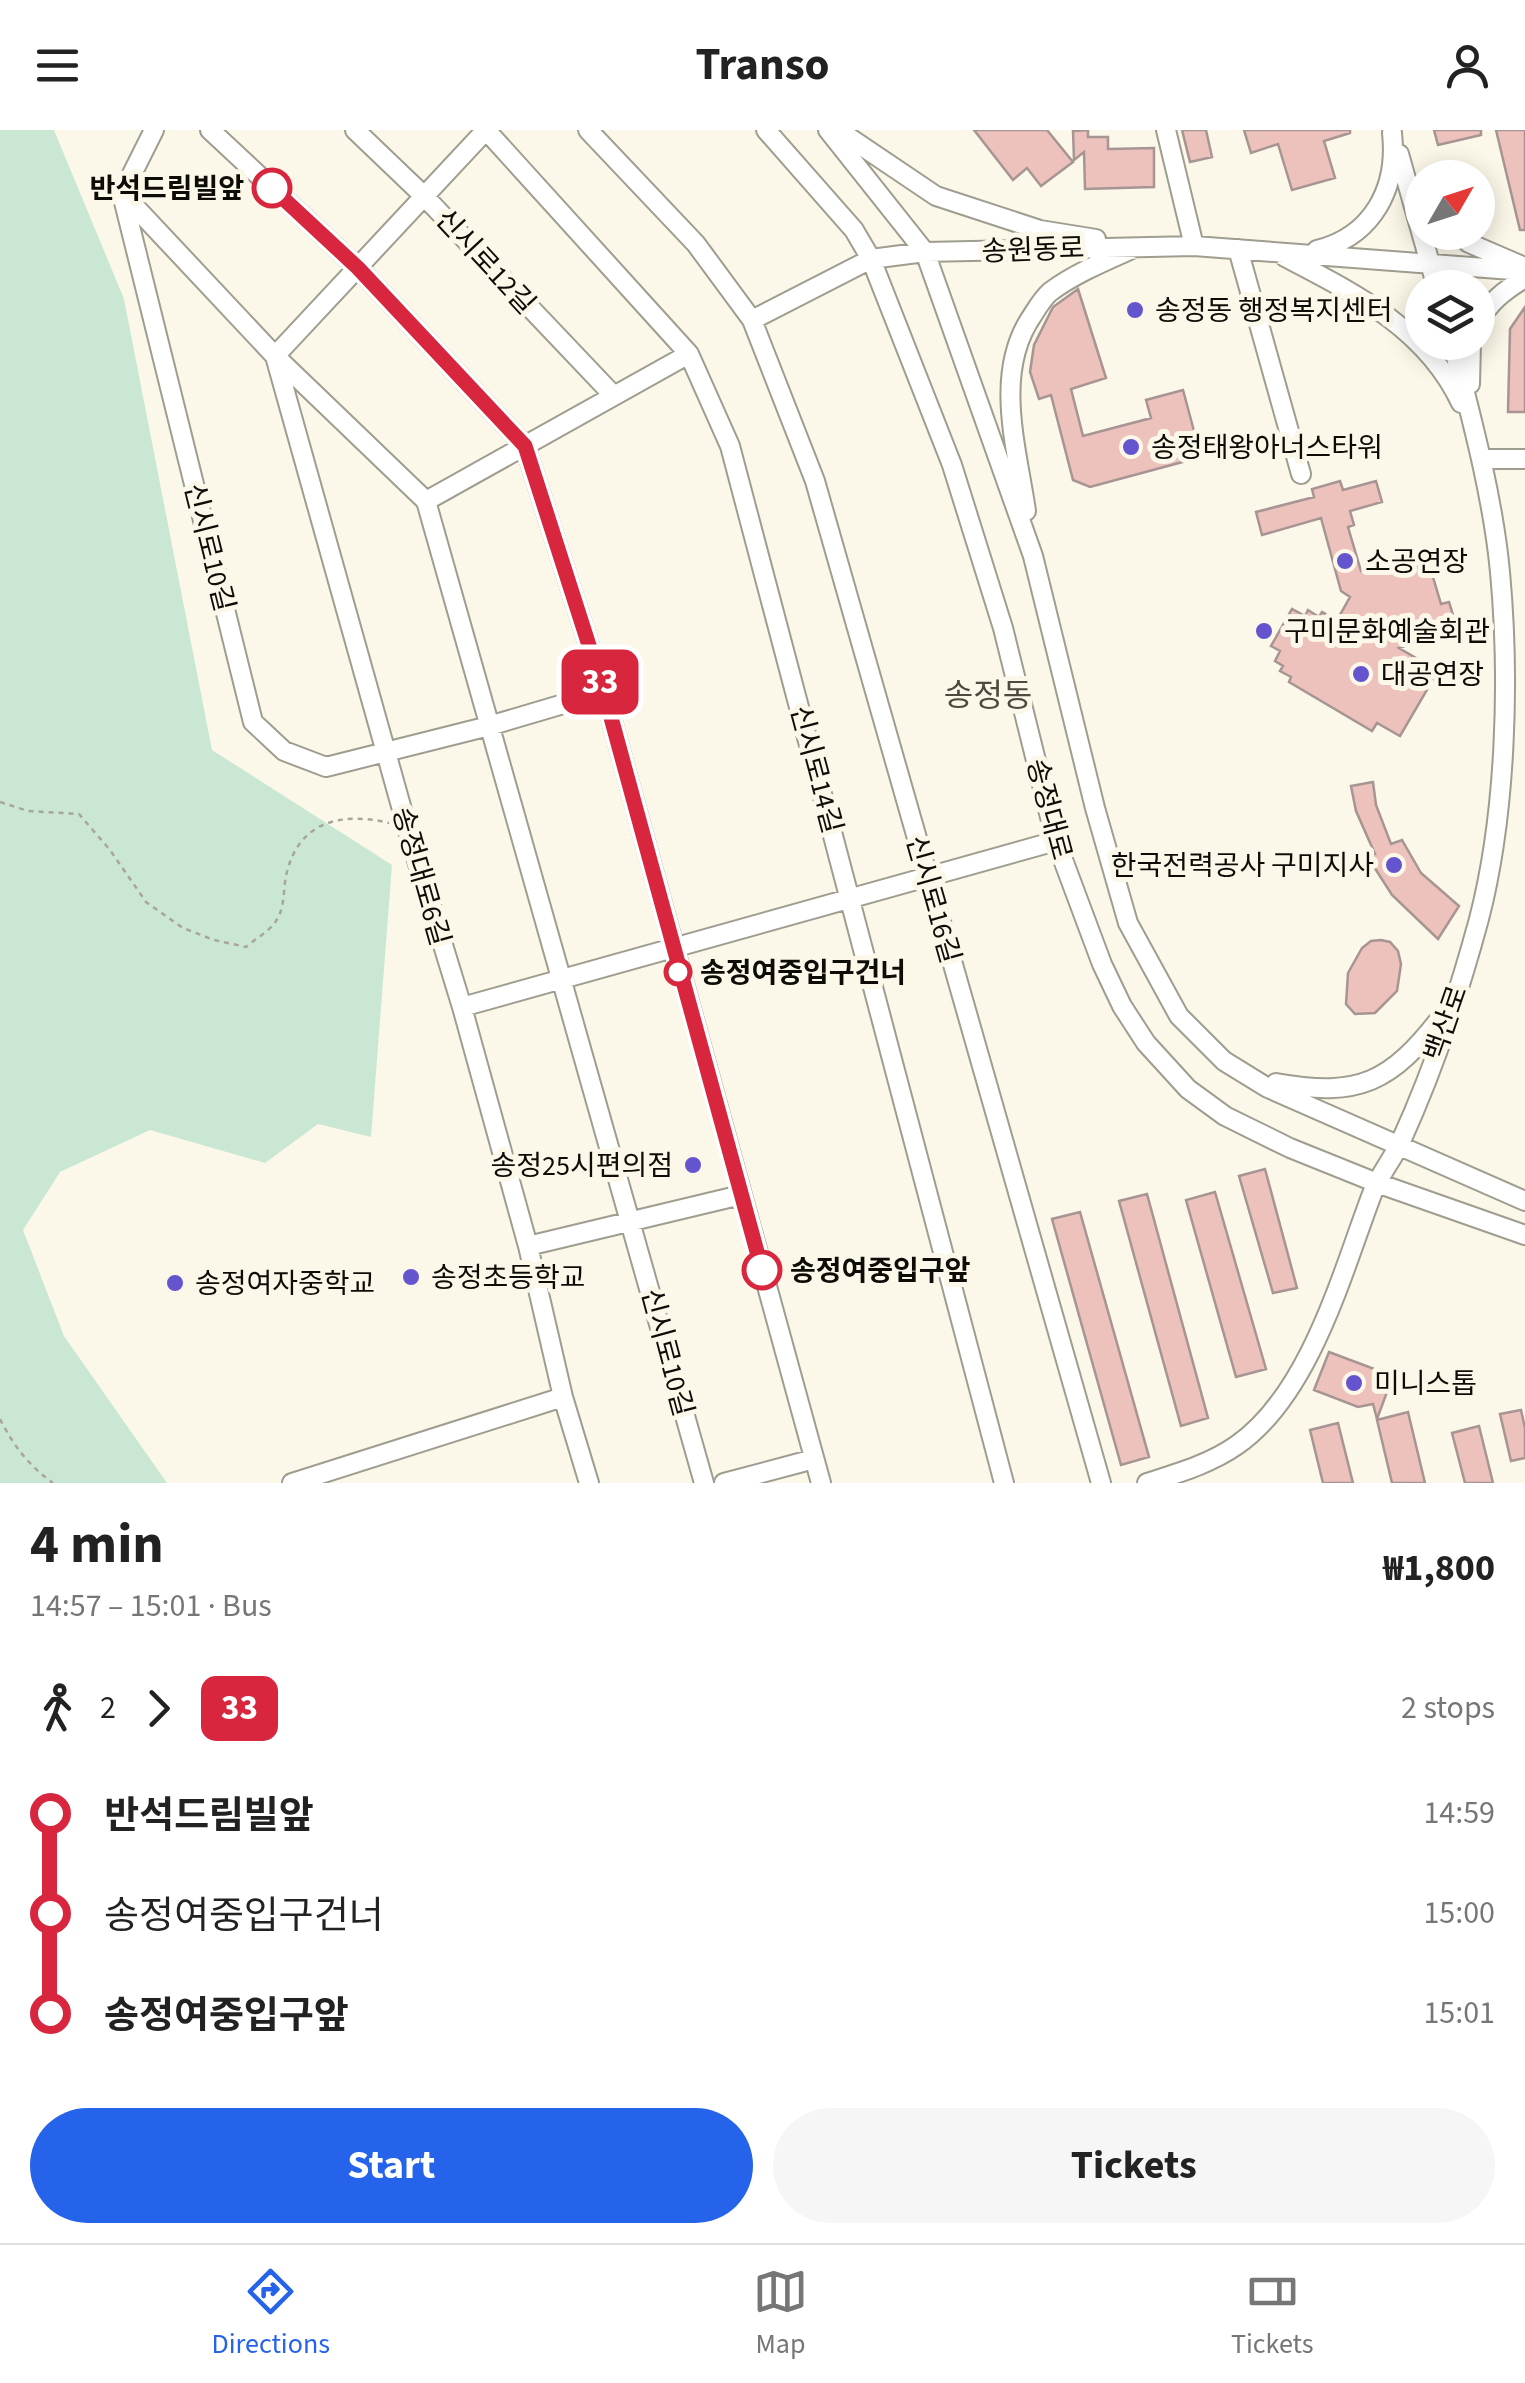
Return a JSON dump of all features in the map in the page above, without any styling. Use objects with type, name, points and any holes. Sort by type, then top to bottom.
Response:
[{"type":"street","points":[[122,194],[154,130]]},
{"type":"street","points":[[210,130],[358,268],[525,446],[604,692],[821,1483]]},
{"type":"street","name":"신시로12길","points":[[355,130],[424,196],[614,396]]},
{"type":"street","points":[[275,356],[486,130]]},
{"type":"street","name":"신시로14길","points":[[486,130],[689,354],[730,446],[1004,1483]]},
{"type":"street","name":"신시로16길","points":[[588,130],[696,244],[752,320],[816,481],[1101,1483]]},
{"type":"street","name":"송정대로","points":[[766,130],[854,230],[872,260],[952,464],[1003,628],[1056,840],[1102,964],[1122,1006],[1165,1067],[1226,1116],[1290,1148],[1525,1235]]},
{"type":"street","name":"송정대로","points":[[828,130],[924,252],[1033,556],[1128,923],[1179,1016],[1224,1061],[1254,1080],[1525,1201]]},
{"type":"street","points":[[838,130],[936,196],[1040,230],[1141,245]]},
{"type":"street","points":[[1166,130],[1194,246]]},
{"type":"street","points":[[1392,132],[1406,160]]},
{"type":"street","points":[[1276,252],[1332,246],[1346,240],[1376,212],[1392,176],[1392,132]]},
{"type":"street","points":[[1392,132],[1432,270]]},
{"type":"street","name":"송정대로6길","points":[[122,194],[275,356],[426,501]]},
{"type":"street","name":"신시로10길","points":[[122,194],[253,722],[284,751],[326,767],[604,692]]},
{"type":"street","points":[[1033,556],[1010,408],[1012,362],[1025,326],[1048,294],[1094,266],[1141,245]]},
{"type":"street","name":"송원동로","points":[[872,260],[924,252],[1141,245],[1525,272]]},
{"type":"street","points":[[1238,249],[1301,474]]},
{"type":"street","points":[[1480,250],[1525,272],[1495,299]]},
{"type":"street","name":"백산로","points":[[1276,252],[1359,295],[1402,325],[1435,362],[1476,434]]},
{"type":"street","points":[[752,320],[872,260]]},
{"type":"street","points":[[426,501],[689,354]]},
{"type":"street","name":"송정대로6길","points":[[275,356],[408,831],[462,1007],[589,1483]]},
{"type":"street","name":"백산로","points":[[1147,1483],[1209,1462],[1240,1443],[1267,1416],[1290,1384],[1320,1330],[1376,1182],[1400,1145],[1452,1004],[1491,870],[1504,705],[1500,571],[1476,434],[1457,360]]},
{"type":"street","name":"백산로","points":[[1469,360],[1476,434]]},
{"type":"street","points":[[1481,459],[1525,458]]},
{"type":"street","name":"신시로10길","points":[[426,501],[704,1483]]},
{"type":"street","points":[[462,1007],[1056,840]]},
{"type":"street","points":[[1254,1080],[1315,1090],[1368,1082],[1390,1071],[1418,1047],[1452,1004]]},
{"type":"street","points":[[528,1246],[742,1194]]},
{"type":"street","points":[[292,1483],[563,1397]]},
{"type":"street","points":[[724,1483],[814,1460]]},
{"type":"path","points":[[0,802],[28,811],[79,814],[146,902],[183,928],[214,940],[246,946],[276,923],[296,848],[326,821],[366,818],[408,831]]},
{"type":"path","points":[[0,1419],[35,1470],[53,1483]]},
{"type":"green space","points":[[0,130],[54,130],[124,299],[212,750],[392,865],[371,1137],[318,1124],[265,1163],[150,1130],[60,1172],[23,1230],[64,1336],[167,1483],[0,1483]]},
{"type":"building","points":[[974,130],[1047,130],[1073,162],[1041,186],[1027,168],[1013,180]]},
{"type":"building","points":[[1088,130],[1088,137],[1108,137],[1108,149],[1154,148],[1154,187],[1085,189],[1084,152],[1074,160],[1073,131]]},
{"type":"building","points":[[1182,130],[1206,130],[1212,157],[1190,162]]},
{"type":"building","points":[[1244,130],[1350,133],[1324,141],[1335,178],[1292,190],[1278,144],[1251,153]]},
{"type":"building","points":[[1434,130],[1481,130],[1481,135],[1438,145]]},
{"type":"building","points":[[1496,130],[1525,130],[1525,230],[1520,230]]},
{"type":"building","points":[[1078,289],[1106,378],[1071,389],[1083,436],[1151,418],[1146,400],[1183,390],[1201,457],[1090,487],[1073,480],[1051,395],[1039,399],[1030,372],[1034,345],[1053,307]]},
{"type":"building","points":[[1525,307],[1525,412],[1508,412],[1510,329]]},
{"type":"building","points":[[1340,481],[1343,490],[1376,481],[1382,502],[1350,511],[1354,525],[1348,527],[1361,571],[1415,556],[1419,570],[1430,567],[1441,604],[1449,602],[1457,628],[1399,648],[1438,671],[1400,736],[1377,723],[1372,731],[1289,682],[1291,677],[1280,671],[1283,666],[1275,661],[1280,651],[1271,646],[1292,609],[1305,616],[1308,610],[1319,617],[1322,612],[1337,620],[1350,597],[1341,591],[1321,518],[1262,535],[1256,512],[1314,497],[1312,489]]},
{"type":"building","name":"한국전력공사 구미지사","points":[[1373,782],[1376,805],[1391,844],[1402,840],[1421,873],[1459,906],[1438,939],[1392,895],[1367,856],[1375,854],[1356,811],[1351,786]]},
{"type":"building","name":"한국전력공사 구미지사","points":[[1381,940],[1390,942],[1398,951],[1401,964],[1397,991],[1375,1013],[1355,1014],[1346,1004],[1348,973],[1362,948]]},
{"type":"building","points":[[1265,1169],[1297,1288],[1273,1293],[1239,1176]]},
{"type":"building","points":[[1215,1192],[1266,1369],[1236,1377],[1186,1200]]},
{"type":"building","points":[[1147,1194],[1208,1418],[1181,1426],[1119,1201]]},
{"type":"building","points":[[1080,1212],[1149,1457],[1121,1465],[1052,1219]]},
{"type":"building","name":"미니스톱","points":[[1329,1352],[1393,1376],[1377,1419],[1373,1404],[1358,1407],[1314,1390]]},
{"type":"building","points":[[1521,1410],[1525,1458],[1511,1461],[1500,1414]]},
{"type":"building","points":[[1408,1412],[1425,1483],[1392,1483],[1377,1420]]},
{"type":"building","points":[[1338,1423],[1353,1483],[1323,1483],[1310,1430]]},
{"type":"building","points":[[1479,1426],[1493,1483],[1465,1483],[1452,1433]]},
{"type":"bus line","name":"33","points":[[272,188],[358,268],[525,446],[604,692],[762,1270]]},
{"type":"place","name":"반석드림빌앞","points":[[272,188]]},
{"type":"place","name":"송정동 행정복지센터","points":[[1135,310]]},
{"type":"place","name":"송정태왕아너스타워","points":[[1131,447]]},
{"type":"place","name":"소공연장","points":[[1345,561]]},
{"type":"place","name":"구미문화예술회관","points":[[1264,631]]},
{"type":"place","name":"대공연장","points":[[1361,674]]},
{"type":"place","name":"한국전력공사 구미지사","points":[[1394,865]]},
{"type":"place","name":"송정여중입구건너","points":[[678,972]]},
{"type":"place","name":"송정25시편의점","points":[[693,1165]]},
{"type":"place","name":"송정여중입구앞","points":[[762,1270]]},
{"type":"place","name":"송정초등학교","points":[[411,1277]]},
{"type":"place","name":"송정여자중학교","points":[[175,1283]]},
{"type":"place","name":"미니스톱","points":[[1354,1383]]},
{"type":"district","name":"송정동","points":[[988,695]]}]
